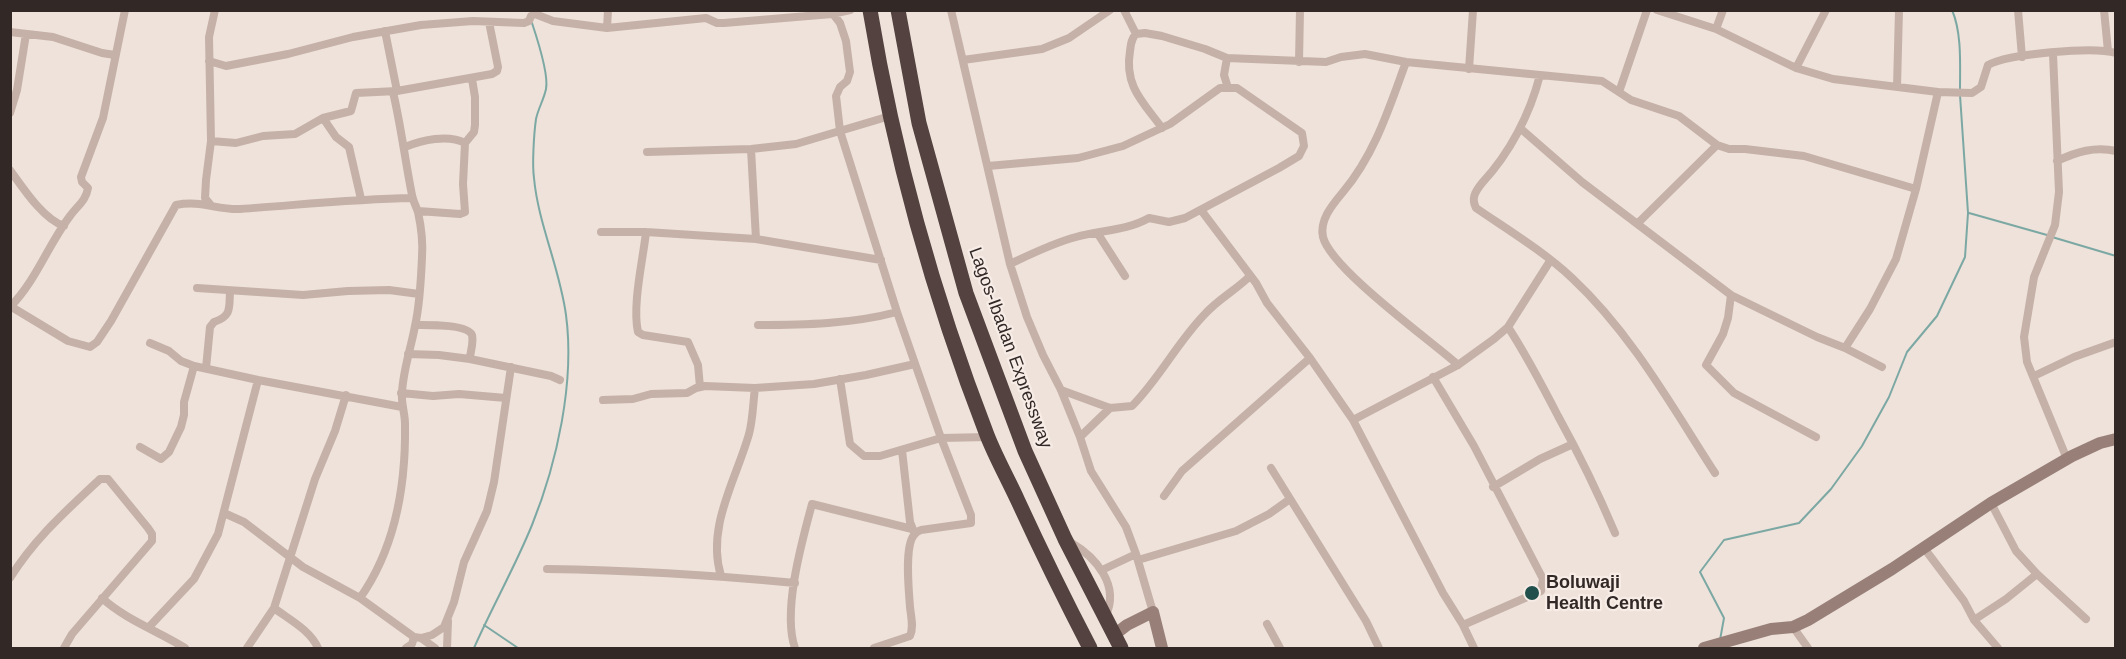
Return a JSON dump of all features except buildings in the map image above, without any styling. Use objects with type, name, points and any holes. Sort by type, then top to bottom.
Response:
[{"type":"highway","points":[[870,10],[890,116],[921,242],[988,437],[1056,584],[1090,648]]},
{"type":"highway","name":"Lagos-Ibadan Expressway","points":[[898,10],[919,123],[966,293],[1025,451],[1065,539],[1118,642]]},
{"type":"street","points":[[124,10],[103,118],[81,177],[88,189],[87,195],[64,225],[33,278],[11,306],[68,341],[90,347],[97,342],[111,321],[176,205],[187,202],[237,209],[361,199],[412,198]]},
{"type":"street","points":[[210,204],[205,198],[211,141],[209,37],[215,10]]},
{"type":"street","points":[[607,28],[608,10]]},
{"type":"street","points":[[209,61],[226,66],[288,54],[353,37],[421,25],[524,23],[535,14],[553,21],[607,28],[706,14],[717,23],[724,23],[850,10]]},
{"type":"street","points":[[951,10],[1010,264],[1027,317],[1061,390],[1091,471],[1126,527],[1137,557],[1162,648]]},
{"type":"street","points":[[963,60],[1042,49],[1069,38],[1110,10]]},
{"type":"street","points":[[1124,10],[1136,34]]},
{"type":"street","points":[[1299,62],[1300,10]]},
{"type":"street","points":[[1469,69],[1473,10]]},
{"type":"street","points":[[1619,93],[1647,10]]},
{"type":"street","points":[[1657,10],[1675,13],[1716,28],[1796,68],[1833,79],[1942,92],[1972,93],[1981,87],[1988,66],[2001,59],[2111,52],[2104,10]]},
{"type":"street","points":[[1716,28],[1723,10]]},
{"type":"street","points":[[1796,68],[1826,10]]},
{"type":"street","points":[[1897,87],[1899,10]]},
{"type":"street","points":[[2018,10],[2022,57]]},
{"type":"street","points":[[795,648],[792,640],[792,609],[795,583],[803,537],[812,504],[913,531],[971,523],[971,515],[941,438],[897,312],[840,131],[836,96],[840,87],[847,81],[850,72],[846,41],[840,23],[831,12]]},
{"type":"street","points":[[211,141],[236,143],[262,135],[294,134],[323,118],[351,111],[356,93],[395,92],[492,74],[497,71],[498,67],[489,22]]},
{"type":"street","points":[[10,32],[53,37],[115,55]]},
{"type":"street","points":[[360,598],[374,579],[388,547],[398,508],[405,452],[405,421],[401,393],[416,325],[422,254],[418,211],[412,198],[385,32]]},
{"type":"street","points":[[10,113],[17,90],[26,34]]},
{"type":"street","points":[[1162,128],[1132,87],[1129,58],[1132,39],[1136,34],[1162,36],[1227,58],[1326,62],[1341,57],[1365,54],[1406,62],[1602,81],[1631,100],[1679,116],[1717,145],[1729,149],[1804,156],[1916,189]]},
{"type":"street","points":[[2054,54],[2059,192],[2055,225],[2034,277],[2024,337],[2027,362],[2067,459]]},
{"type":"street","points":[[1227,58],[1224,75],[1228,88]]},
{"type":"street","points":[[1406,62],[1374,147],[1333,202],[1323,225],[1323,237],[1339,262],[1368,291],[1458,365]]},
{"type":"street","points":[[1540,75],[1533,101],[1520,128],[1474,194],[1472,201],[1476,208],[1572,278],[1619,329],[1641,358],[1715,473]]},
{"type":"street","points":[[418,211],[460,214],[465,212],[463,183],[465,143],[474,132],[475,125],[475,97],[472,79]]},
{"type":"street","points":[[988,166],[1077,158],[1123,146],[1162,128],[1220,88],[1237,88],[1302,133],[1304,146],[1299,156],[1185,218],[1169,222],[1149,218],[1123,229],[1078,236],[1050,245],[1010,264]]},
{"type":"street","points":[[1845,348],[1870,309],[1896,259],[1942,92]]},
{"type":"street","points":[[647,152],[751,149],[796,144],[890,116]]},
{"type":"street","points":[[323,118],[336,137],[349,147],[361,199]]},
{"type":"street","points":[[1520,128],[1582,182],[1731,296],[1882,367]]},
{"type":"street","points":[[405,147],[420,141],[452,139],[465,143]]},
{"type":"street","points":[[1638,223],[1717,145]]},
{"type":"street","points":[[751,149],[756,238]]},
{"type":"street","points":[[2057,161],[2073,153],[2093,149],[2115,150]]},
{"type":"street","points":[[10,170],[35,203],[57,223],[64,225]]},
{"type":"street","points":[[1201,210],[1353,420],[1474,648]]},
{"type":"street","points":[[601,232],[756,238],[881,260]]},
{"type":"street","points":[[646,232],[638,289],[636,324],[638,332],[643,335],[688,342],[698,365],[700,387]]},
{"type":"street","points":[[1098,234],[1125,276]]},
{"type":"street","points":[[1353,420],[1458,365],[1508,327],[1550,261]]},
{"type":"street","points":[[1061,390],[1110,408],[1132,406],[1180,342],[1206,312],[1250,276]]},
{"type":"street","points":[[197,288],[303,295],[389,290],[419,294]]},
{"type":"street","points":[[206,368],[210,327],[227,315],[230,309],[230,291]]},
{"type":"street","points":[[1731,296],[1723,334],[1706,366],[1734,393],[1816,437]]},
{"type":"street","points":[[758,325],[810,325],[879,317],[897,312]]},
{"type":"street","points":[[416,325],[463,328],[470,332],[473,337],[470,359]]},
{"type":"street","points":[[1508,327],[1525,353],[1573,444],[1615,533]]},
{"type":"street","points":[[2034,376],[2074,357],[2115,342]]},
{"type":"street","points":[[150,343],[194,366],[402,407]]},
{"type":"street","points":[[408,354],[470,359],[551,376],[560,380]]},
{"type":"street","points":[[1164,496],[1182,471],[1310,358]]},
{"type":"street","points":[[603,400],[633,399],[651,394],[687,393],[700,387],[754,388],[814,384],[915,364]]},
{"type":"street","points":[[140,447],[161,459],[170,452],[184,415],[184,402],[194,366]]},
{"type":"street","points":[[406,648],[418,637],[432,635],[444,627],[448,618],[464,562],[490,499],[511,367]]},
{"type":"street","points":[[1433,377],[1474,446],[1493,487],[1541,575],[1543,587],[1541,591],[1463,625]]},
{"type":"street","points":[[840,379],[850,444],[864,456],[880,456],[941,438],[988,437]]},
{"type":"street","points":[[149,627],[194,579],[218,534],[258,380]]},
{"type":"street","points":[[721,576],[716,560],[717,535],[729,486],[750,430],[754,388]]},
{"type":"street","points":[[401,393],[506,398]]},
{"type":"street","points":[[247,648],[274,608],[315,479],[335,432],[346,395]]},
{"type":"street","points":[[1080,437],[1110,408]]},
{"type":"street","points":[[1704,648],[1771,629],[1792,627],[1815,616],[1991,503],[2067,459],[2100,443],[2115,439]]},
{"type":"street","points":[[1493,487],[1540,459],[1573,444]]},
{"type":"street","points":[[874,648],[910,636],[913,630],[909,591],[909,553],[913,531],[902,450]]},
{"type":"street","points":[[1271,468],[1366,621],[1379,648]]},
{"type":"street","points":[[10,578],[49,527],[100,479],[108,479],[152,534],[152,541],[72,634],[64,648]]},
{"type":"street","points":[[1102,570],[1137,557],[1236,531],[1269,514],[1290,499]]},
{"type":"street","points":[[1991,503],[2016,551],[2037,574],[2086,619]]},
{"type":"street","points":[[224,513],[244,522],[303,567],[360,598],[435,648]]},
{"type":"street","points":[[1065,539],[1086,554],[1102,570],[1110,593],[1110,607],[1105,617]]},
{"type":"street","points":[[1924,548],[1964,601],[1974,620],[1998,648]]},
{"type":"street","points":[[547,569],[721,576],[795,583]]},
{"type":"street","points":[[1974,620],[2006,599],[2037,574]]},
{"type":"street","points":[[102,598],[114,609],[185,648]]},
{"type":"street","points":[[274,608],[308,633],[318,648]]},
{"type":"street","points":[[1118,642],[1127,625],[1153,612]]},
{"type":"street","points":[[447,648],[448,618]]},
{"type":"street","points":[[1267,624],[1280,648]]},
{"type":"street","points":[[1792,627],[1808,648]]},
{"type":"street","points":[[71,648],[72,634]]},
{"type":"waterway","points":[[1952,10],[1959,39],[1960,89]]},
{"type":"waterway","points":[[474,648],[525,541],[541,501],[556,449],[566,395],[568,367],[566,315],[536,195],[533,172],[536,119],[545,93],[546,74],[532,23]]},
{"type":"waterway","points":[[1720,640],[1724,618],[1700,572],[1724,540],[1799,523],[1831,489],[1862,446],[1889,397],[1907,352],[1937,316],[1965,257],[1968,213],[1960,95]]},
{"type":"waterway","points":[[1969,213],[2047,235]]},
{"type":"waterway","points":[[2052,237],[2116,256]]},
{"type":"waterway","points":[[484,625],[518,648]]},
{"type":"place","name":"Boluwaji Health Centre","points":[[1532,593]]}]
